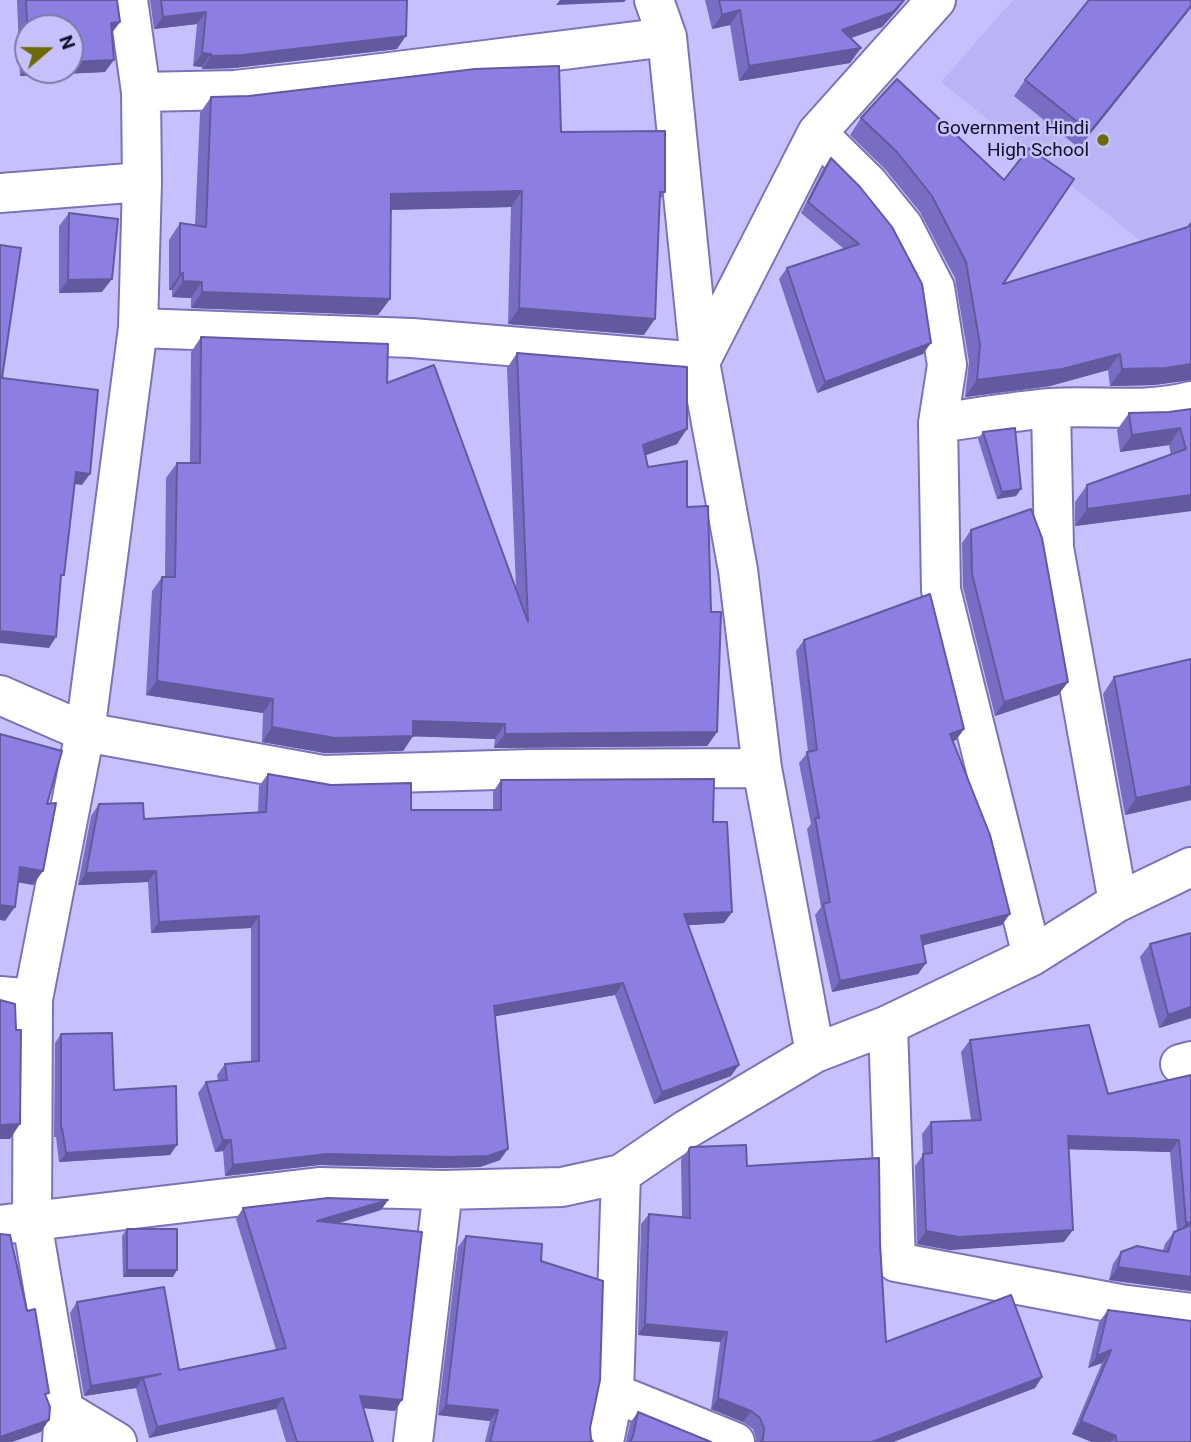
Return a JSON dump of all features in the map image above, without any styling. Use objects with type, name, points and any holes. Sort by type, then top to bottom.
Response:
[{"type":"street","points":[[117,1442],[63,1426],[16,1223],[16,998],[85,732],[138,328],[142,182],[141,92],[128,0]]},
{"type":"street","points":[[654,0],[667,37],[699,362],[738,570],[762,768],[815,1052]]},
{"type":"street","points":[[699,362],[817,133],[936,0]]},
{"type":"street","points":[[141,92],[235,90],[667,37]]},
{"type":"street","points":[[817,133],[868,183],[903,226],[935,288],[947,365],[938,423],[941,590],[1032,956]]},
{"type":"street","points":[[0,192],[142,182]]},
{"type":"street","points":[[138,328],[412,338],[699,362]]},
{"type":"street","points":[[938,423],[1051,408],[1144,408],[1191,401]]},
{"type":"street","points":[[1051,408],[1054,548],[1118,902]]},
{"type":"street","points":[[0,695],[85,732],[323,775],[532,769],[762,768]]},
{"type":"street","points":[[16,1223],[319,1187],[443,1190],[562,1187],[621,1174],[687,1129],[815,1052],[888,1025],[1032,956],[1118,902],[1191,867]]},
{"type":"street","points":[[888,1025],[896,1262],[1121,1304],[1191,1313]]},
{"type":"street","points":[[604,1442],[614,1393],[621,1174]]},
{"type":"street","points":[[413,1442],[443,1190]]},
{"type":"street","points":[[614,1393],[723,1440]]},
{"type":"shaded area","name":"Government Hindi High School","points":[[1013,0],[1191,0],[1191,279],[941,82]]},
{"type":"building","points":[[26,0],[117,0],[120,22],[111,23],[114,60],[84,61],[84,14],[27,14]]},
{"type":"building","points":[[161,0],[407,0],[406,36],[242,55],[211,56],[202,53],[206,12],[163,17]]},
{"type":"building","points":[[719,0],[904,0],[893,12],[842,30],[861,48],[749,66],[740,10],[722,15]]},
{"type":"building","points":[[1089,0],[1191,0],[1191,6],[1090,132],[1025,80]]},
{"type":"building","points":[[559,66],[561,132],[665,131],[665,192],[660,192],[655,319],[519,308],[522,191],[391,194],[390,299],[202,292],[202,282],[183,281],[183,273],[180,274],[180,223],[206,227],[211,97],[249,96],[475,69]]},
{"type":"building","points":[[897,79],[1004,180],[1029,148],[1074,179],[1003,284],[1188,227],[1191,223],[1191,364],[1166,368],[1122,369],[1120,354],[1062,369],[977,380],[980,345],[966,262],[932,196],[897,152],[861,118]]},
{"type":"building","points":[[831,158],[860,187],[892,227],[922,284],[931,343],[825,382],[787,268],[859,244],[808,202]]},
{"type":"building","points":[[69,213],[118,219],[112,279],[68,280]]},
{"type":"building","points":[[0,245],[21,248],[2,378],[98,390],[90,474],[76,472],[64,575],[61,575],[56,637],[0,631]]},
{"type":"building","points":[[201,337],[388,344],[387,383],[434,365],[528,622],[517,353],[687,367],[687,429],[643,445],[648,467],[687,461],[687,507],[708,506],[711,612],[721,612],[717,732],[505,734],[505,724],[413,721],[413,736],[335,738],[272,727],[273,699],[157,681],[162,577],[175,577],[177,463],[200,463]]},
{"type":"building","points":[[1191,409],[1191,495],[1087,509],[1087,485],[1186,449],[1180,428],[1132,435],[1129,413]]},
{"type":"building","points":[[1015,428],[1021,489],[1002,492],[983,432]]},
{"type":"building","points":[[1031,509],[1042,538],[1068,682],[1004,702],[972,574],[971,530]]},
{"type":"building","points":[[930,594],[964,729],[950,734],[990,835],[1010,914],[921,936],[926,963],[840,981],[823,904],[830,902],[807,752],[817,750],[804,640]]},
{"type":"building","points":[[1191,659],[1191,786],[1136,798],[1114,677]]},
{"type":"building","points":[[0,734],[62,751],[47,804],[56,803],[43,871],[20,867],[15,907],[0,905]]},
{"type":"building","points":[[268,774],[331,785],[411,783],[411,810],[501,810],[501,780],[714,779],[713,822],[727,822],[732,912],[684,914],[739,1065],[662,1092],[623,983],[494,1006],[508,1149],[488,1156],[327,1154],[233,1165],[231,1140],[223,1140],[206,1082],[227,1080],[225,1064],[259,1061],[259,916],[159,922],[156,871],[86,873],[99,804],[143,803],[144,819],[266,812]]},
{"type":"building","points":[[1191,933],[1191,1007],[1168,1015],[1150,944]]},
{"type":"building","points":[[0,1000],[15,1004],[16,1030],[21,1030],[20,1124],[0,1125]]},
{"type":"building","points":[[1089,1025],[1108,1094],[1191,1075],[1191,1222],[1186,1223],[1179,1140],[1068,1136],[1073,1230],[959,1237],[926,1231],[923,1154],[932,1153],[931,1122],[981,1120],[970,1040]]},
{"type":"building","points":[[112,1033],[114,1090],[176,1086],[177,1145],[66,1153],[61,1128],[61,1034]]},
{"type":"building","points":[[746,1145],[747,1166],[879,1158],[880,1244],[886,1342],[1011,1295],[1042,1377],[872,1442],[761,1442],[764,1428],[760,1418],[751,1411],[718,1398],[727,1332],[645,1324],[649,1214],[690,1218],[691,1147]]},
{"type":"building","points":[[328,1198],[388,1200],[317,1221],[422,1232],[402,1400],[360,1396],[373,1442],[297,1442],[283,1398],[157,1427],[143,1378],[161,1374],[91,1386],[77,1302],[164,1287],[179,1370],[286,1348],[243,1208]]},
{"type":"building","points":[[1191,1225],[1191,1277],[1118,1267],[1121,1252],[1137,1246],[1168,1252],[1174,1232]]},
{"type":"building","points":[[127,1229],[177,1229],[177,1270],[127,1270]]},
{"type":"building","points":[[0,1234],[10,1235],[27,1311],[35,1309],[49,1393],[45,1394],[50,1407],[49,1420],[0,1437]]},
{"type":"building","points":[[466,1236],[542,1244],[541,1261],[603,1281],[600,1380],[590,1428],[593,1442],[490,1442],[498,1410],[446,1405]]},
{"type":"building","points":[[1108,1310],[1191,1321],[1191,1442],[1116,1442],[1116,1436],[1081,1421],[1111,1350],[1097,1356]]},
{"type":"building","points":[[638,1412],[711,1442],[630,1442]]},
{"type":"place","name":"Government Hindi High School","points":[[1103,140]]}]
